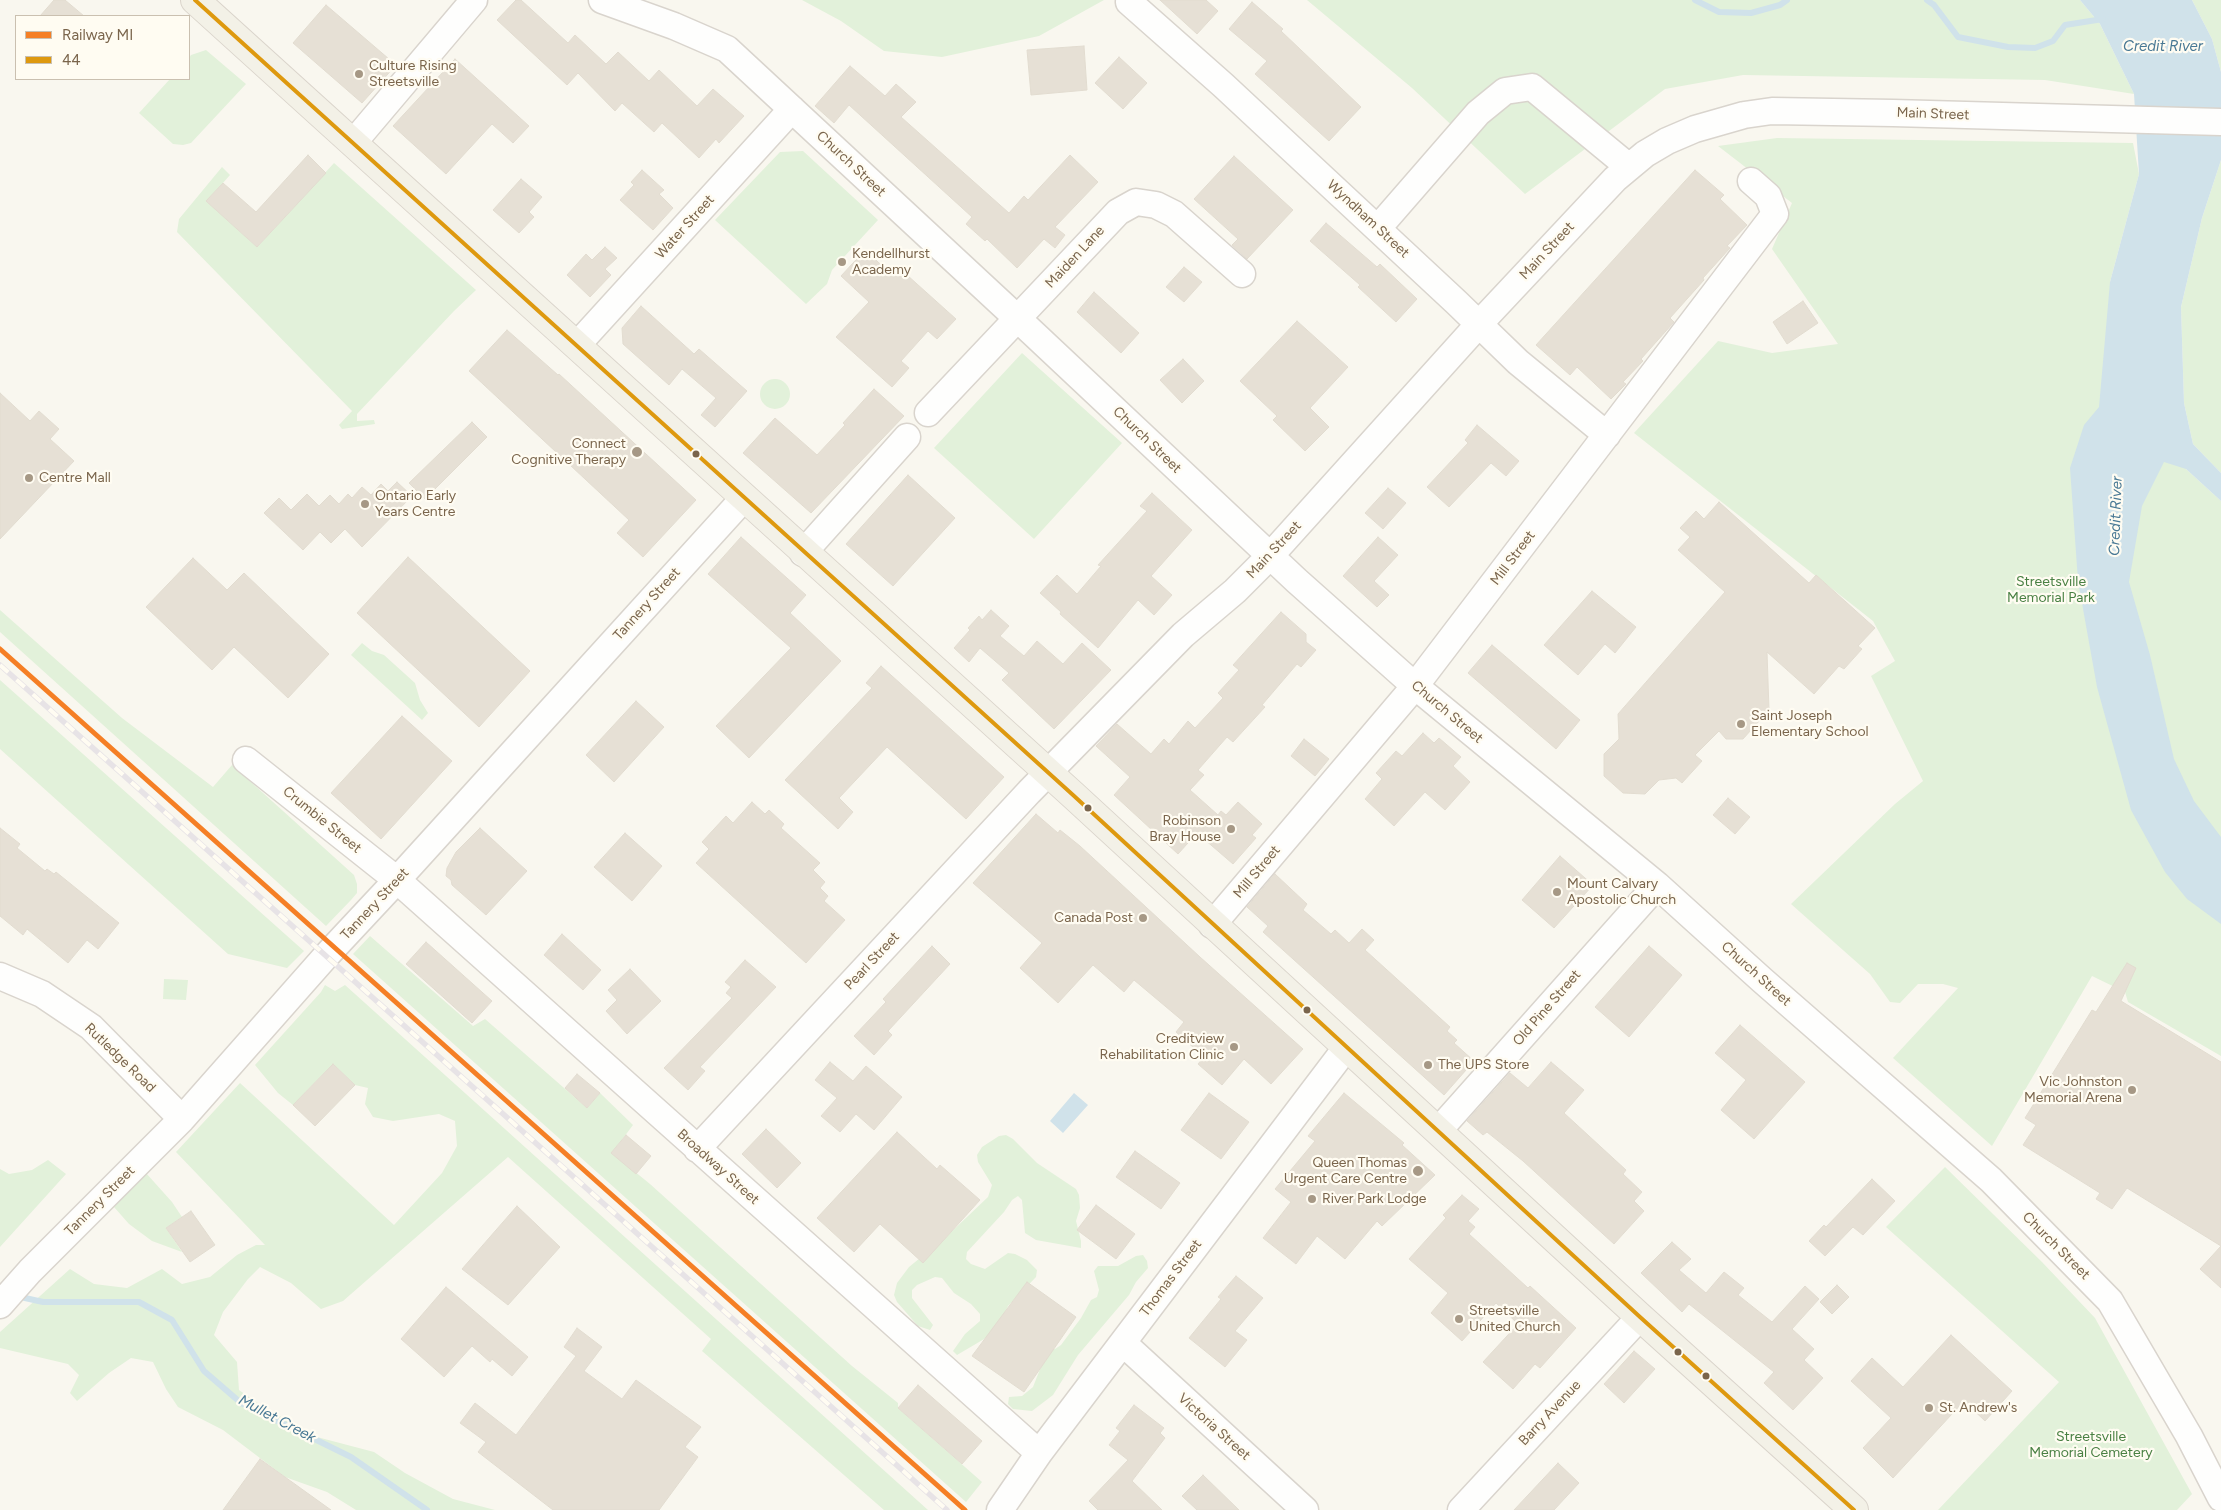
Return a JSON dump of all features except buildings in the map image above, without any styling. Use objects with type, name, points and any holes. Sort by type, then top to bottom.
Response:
[{"type":"main road","points":[[195,0],[1048,773],[1640,1317],[1854,1510]]},
{"type":"street","points":[[353,143],[474,0]]},
{"type":"street","name":"Church Street","points":[[602,0],[674,26],[726,49],[1018,319],[1270,556],[1415,686],[1657,885],[1762,980],[1991,1180],[2104,1293],[2123,1321],[2189,1436],[2221,1498]]},
{"type":"street","name":"Wyndham Street","points":[[1129,2],[1223,85],[1378,228],[1518,362],[1607,435]]},
{"type":"street","points":[[1378,228],[1478,113],[1505,91],[1532,86],[1629,167]]},
{"type":"street","name":"Water Street","points":[[577,345],[792,110]]},
{"type":"street","name":"Main Street","points":[[1048,773],[1183,635],[1235,592],[1270,556],[1615,178],[1644,154],[1667,141],[1695,129],[1744,115],[1772,111],[1884,112],[2097,120],[2221,122]]},
{"type":"street","name":"Mill Street","points":[[1212,925],[1415,686],[1775,214],[1768,196],[1751,181]]},
{"type":"street","name":"Maiden Lane","points":[[928,413],[1118,212],[1136,202],[1156,205],[1174,214],[1242,274]]},
{"type":"street","points":[[803,553],[907,437]]},
{"type":"street","name":"Tannery Street","points":[[0,1305],[30,1272],[182,1119],[326,956],[744,498]]},
{"type":"street","name":"Crumbie Street","points":[[246,760],[397,880]]},
{"type":"street","name":"Pearl Street","points":[[697,1149],[1048,773]]},
{"type":"street","name":"Broadway Street","points":[[397,880],[1039,1454]]},
{"type":"street","name":"Old Pine Street","points":[[1438,1132],[1657,885]]},
{"type":"street","name":"Rutledge Road","points":[[0,976],[42,994],[91,1027],[182,1119]]},
{"type":"street","name":"Thomas Street","points":[[1000,1510],[1039,1454],[1346,1048]]},
{"type":"street","name":"Barry Avenue","points":[[1461,1510],[1640,1317]]},
{"type":"street","name":"Victoria Street","points":[[1123,1343],[1305,1510]]},
{"type":"green space","points":[[802,0],[1104,0],[1039,36],[942,57],[884,51],[841,21]]},
{"type":"green space","points":[[1307,0],[2080,0],[2100,24],[2134,94],[2045,80],[1743,75],[1665,89],[1525,194],[1412,88]]},
{"type":"green space","points":[[2192,0],[2221,0],[2221,72],[2212,39]]},
{"type":"green space","points":[[206,50],[246,84],[191,143],[183,145],[173,144],[139,113],[169,80],[190,80],[191,55]]},
{"type":"green space","name":"Streetsville Memorial Park","points":[[1777,138],[2133,143],[2139,174],[2110,282],[2186,469],[2221,501],[2221,1056],[2128,1002],[2125,992],[2092,976],[1992,1146],[1893,1058],[1958,988],[1943,984],[1918,984],[1900,1003],[1890,1002],[1870,974],[1791,904],[1895,804],[1923,781],[1871,676],[1895,661],[1873,621],[1634,433],[1718,341],[1772,353],[1838,344],[1772,249],[1792,203],[1718,146]]},
{"type":"green space","points":[[803,151],[878,220],[832,270],[827,284],[806,304],[715,220],[780,152]]},
{"type":"green space","points":[[2221,160],[2221,473],[2193,444],[2184,403],[2181,307],[2202,218]]},
{"type":"green space","points":[[334,163],[476,290],[357,414],[357,421],[374,420],[375,424],[342,429],[339,425],[352,411],[177,232],[179,219],[222,167],[230,175],[207,201],[257,247]]},
{"type":"green space","points":[[1022,353],[1122,443],[1034,539],[934,448]]},
{"type":"green space","points":[[775,379],[785,384],[790,394],[785,404],[775,409],[765,404],[760,394],[765,384]]},
{"type":"green space","points":[[0,610],[122,718],[213,787],[232,765],[354,875],[357,893],[326,926],[0,632]]},
{"type":"green space","points":[[362,643],[372,651],[384,655],[415,683],[420,700],[428,713],[422,720],[351,655]]},
{"type":"green space","points":[[0,680],[304,951],[287,968],[228,954],[0,749]]},
{"type":"green space","points":[[370,936],[473,1026],[485,1019],[587,1108],[600,1093],[633,1125],[612,1153],[650,1184],[852,1366],[898,1403],[898,1408],[982,1482],[966,1502],[353,954]]},
{"type":"green space","points":[[164,979],[188,980],[186,1000],[163,999]]},
{"type":"green space","points":[[325,985],[335,991],[345,985],[928,1510],[884,1510],[702,1351],[711,1339],[508,1157],[343,1301],[321,1309],[291,1283],[260,1267],[248,1279],[223,1312],[214,1335],[237,1362],[239,1390],[262,1406],[317,1437],[374,1452],[405,1473],[453,1499],[495,1510],[356,1510],[327,1492],[285,1477],[223,1430],[178,1407],[166,1389],[153,1362],[131,1358],[109,1373],[77,1401],[70,1393],[79,1375],[68,1364],[0,1348],[0,1332],[70,1269],[94,1284],[127,1288],[162,1269],[182,1284],[210,1277],[237,1255],[256,1245],[265,1245],[176,1152],[240,1083],[394,1225],[442,1173],[457,1146],[455,1121],[439,1114],[393,1121],[373,1117],[365,1104],[368,1088],[355,1085],[333,1064],[293,1105],[278,1093],[255,1065],[321,992]]},
{"type":"green space","points":[[1006,1135],[1013,1139],[1037,1163],[1076,1189],[1079,1195],[1080,1208],[1076,1221],[1081,1248],[1036,1240],[1025,1233],[1022,1200],[1018,1196],[1012,1200],[1004,1212],[967,1252],[966,1259],[971,1264],[985,1269],[1008,1253],[1015,1254],[1027,1260],[1037,1270],[1036,1277],[1008,1306],[1005,1313],[1048,1349],[1055,1349],[1061,1345],[1081,1318],[1091,1300],[1097,1297],[1099,1290],[1094,1271],[1098,1266],[1118,1266],[1136,1256],[1143,1255],[1147,1261],[1148,1268],[1136,1282],[1129,1295],[1078,1355],[1053,1395],[1032,1411],[1013,1409],[1008,1404],[1009,1397],[1022,1396],[1033,1387],[1042,1364],[991,1335],[957,1355],[953,1351],[965,1334],[980,1321],[980,1314],[971,1304],[954,1293],[942,1278],[935,1277],[917,1285],[912,1290],[912,1298],[933,1325],[930,1330],[918,1326],[897,1302],[894,1295],[897,1283],[909,1267],[947,1236],[988,1197],[992,1185],[978,1162],[977,1155],[982,1147],[999,1136]]},
{"type":"green space","points":[[48,1160],[66,1174],[0,1247],[0,1169],[9,1174],[32,1170]]},
{"type":"green space","name":"Streetsville Memorial Cemetery","points":[[1945,1167],[2042,1262],[2095,1318],[2192,1494],[2177,1510],[1938,1510],[2059,1382],[1886,1227]]},
{"type":"green space","points":[[146,1173],[172,1202],[182,1217],[166,1228],[182,1252],[152,1241],[129,1224],[114,1207]]},
{"type":"water","name":"Credit River","points":[[2080,0],[2192,0],[2212,39],[2221,72],[2221,160],[2202,218],[2181,307],[2184,403],[2193,444],[2221,473],[2221,501],[2186,469],[2164,462],[2142,506],[2129,582],[2150,655],[2174,759],[2194,801],[2221,837],[2221,924],[2187,899],[2165,872],[2131,810],[2097,687],[2078,581],[2070,468],[2084,425],[2099,407],[2110,282],[2139,174],[2134,94],[2100,24]]},
{"type":"water","points":[[1074,1093],[1088,1105],[1063,1133],[1050,1121]]},
{"type":"waterway","points":[[1695,0],[1719,12],[1751,13],[1780,5],[1787,0]]},
{"type":"waterway","points":[[1927,0],[1934,5],[1958,37],[2008,47],[2035,48],[2053,41],[2065,25],[2103,19]]},
{"type":"waterway","name":"Mullet Creek","points":[[16,1296],[43,1302],[139,1302],[172,1320],[204,1371],[241,1403],[351,1457],[427,1510]]},
{"type":"railway","points":[[0,665],[947,1510]]},
{"type":"rail line","name":"MI","points":[[0,649],[965,1510]]},
{"type":"transit line","name":"44","points":[[195,0],[1073,795],[1640,1317],[1854,1510]]},
{"type":"place","name":"Culture Rising Streetsville","points":[[359,74]]},
{"type":"place","name":"Kendellhurst Academy","points":[[842,262]]},
{"type":"place","name":"Connect Cognitive Therapy","points":[[637,452]]},
{"type":"place","name":"Centre Mall","points":[[29,478]]},
{"type":"place","name":"Ontario Early Years Centre","points":[[365,504]]},
{"type":"place","name":"Saint Joseph Elementary School","points":[[1741,724]]},
{"type":"place","name":"Robinson Bray House","points":[[1231,829]]},
{"type":"place","name":"Mount Calvary Apostolic Church","points":[[1557,892]]},
{"type":"place","name":"Canada Post","points":[[1143,918]]},
{"type":"place","name":"Creditview Rehabilitation Clinic","points":[[1234,1047]]},
{"type":"place","name":"The UPS Store","points":[[1428,1065]]},
{"type":"place","name":"Vic Johnston Memorial Arena","points":[[2132,1090]]},
{"type":"place","name":"Queen Thomas Urgent Care Centre","points":[[1418,1171]]},
{"type":"place","name":"River Park Lodge","points":[[1312,1199]]},
{"type":"place","name":"Streetsville United Church","points":[[1459,1319]]},
{"type":"place","name":"St. Andrew's","points":[[1929,1408]]}]
